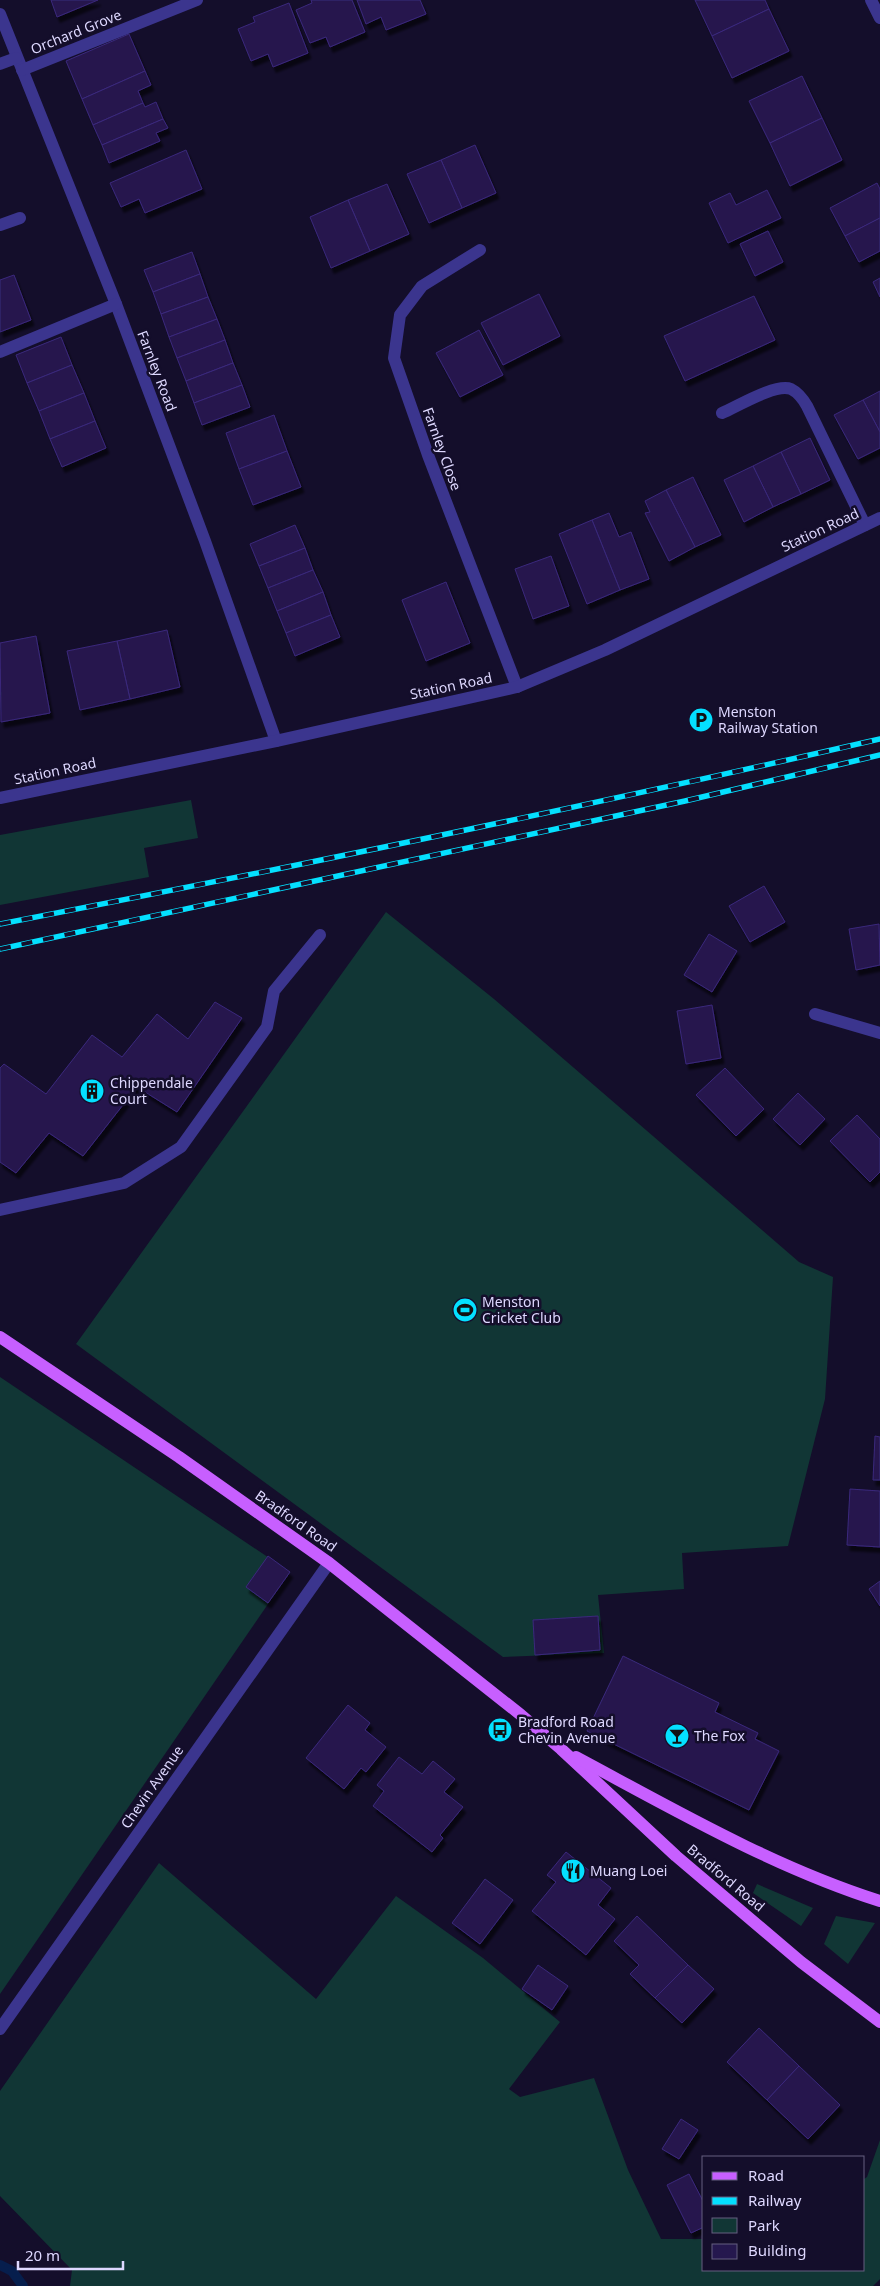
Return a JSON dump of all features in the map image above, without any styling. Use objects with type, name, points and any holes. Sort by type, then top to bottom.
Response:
[{"type":"main road","name":"Bradford Road","points":[[0,1337],[170,1451],[329,1563],[501,1698],[561,1749],[684,1862],[801,1962],[880,2022]]},
{"type":"main road","name":"Bradford Road","points":[[561,1749],[755,1850],[841,1889],[880,1901]]},
{"type":"street","name":"Orchard Grove","points":[[22,70],[197,0]]},
{"type":"street","points":[[871,0],[880,18]]},
{"type":"street","name":"Farnley Road","points":[[0,14],[116,304],[202,532],[276,741]]},
{"type":"street","points":[[0,64],[16,58]]},
{"type":"street","points":[[0,225],[20,218]]},
{"type":"street","name":"Farnley Close","points":[[480,250],[422,286],[400,315],[394,358],[428,455],[517,687]]},
{"type":"street","points":[[0,352],[116,304]]},
{"type":"street","points":[[722,413],[775,389],[784,388],[792,390],[801,396],[865,525]]},
{"type":"street","name":"Station Road","points":[[0,798],[276,741],[517,687],[605,650],[880,518]]},
{"type":"street","points":[[0,1210],[124,1183],[181,1147],[267,1027],[274,991],[320,935]]},
{"type":"street","points":[[815,1014],[880,1034]]},
{"type":"street","name":"Chevin Avenue","points":[[0,2029],[329,1563]]},
{"type":"green space","points":[[191,800],[198,838],[144,848],[149,877],[0,905],[0,835]]},
{"type":"green space","name":"Menston Cricket Club","points":[[386,912],[494,999],[799,1262],[833,1277],[825,1399],[788,1546],[682,1553],[684,1589],[598,1595],[604,1653],[503,1657],[76,1344]]},
{"type":"green space","points":[[0,1377],[290,1572],[0,1994]]},
{"type":"green space","points":[[159,1863],[316,1999],[396,1896],[483,1958],[560,2022],[509,2089],[520,2097],[594,2078],[628,2170],[661,2239],[702,2239],[702,2271],[865,2271],[865,2178],[880,2140],[880,2279],[873,2286],[70,2286],[72,2270],[0,2196],[0,2091]]},
{"type":"green space","points":[[757,1884],[813,1908],[801,1926],[753,1893]]},
{"type":"green space","points":[[836,1916],[875,1923],[848,1964],[824,1944]]},
{"type":"building","points":[[51,0],[98,0],[57,17]]},
{"type":"building","points":[[311,0],[352,0],[365,32],[330,47],[326,37],[310,43],[296,10],[312,3]]},
{"type":"building","points":[[357,0],[420,0],[426,14],[386,30],[381,17],[366,24]]},
{"type":"building","points":[[695,0],[765,0],[769,9],[712,36]]},
{"type":"building","points":[[289,3],[308,53],[273,67],[268,54],[251,61],[238,29],[255,22],[253,17]]},
{"type":"building","points":[[769,9],[789,51],[732,78],[712,36]]},
{"type":"building","points":[[129,34],[145,71],[82,99],[66,61]]},
{"type":"building","points":[[145,71],[151,85],[138,91],[143,103],[93,125],[82,99]]},
{"type":"building","points":[[802,76],[822,118],[770,143],[749,101]]},
{"type":"building","points":[[156,102],[163,119],[102,145],[93,125],[143,103],[145,107]]},
{"type":"building","points":[[822,118],[842,160],[790,186],[770,143]]},
{"type":"building","points":[[163,119],[168,128],[156,133],[160,141],[109,163],[102,145]]},
{"type":"building","points":[[475,145],[496,193],[462,208],[441,160]]},
{"type":"building","points":[[186,150],[202,189],[145,213],[139,199],[121,207],[110,183]]},
{"type":"building","points":[[441,160],[462,208],[429,223],[407,174]]},
{"type":"building","points":[[877,183],[880,189],[880,218],[845,236],[830,208]]},
{"type":"building","points":[[387,184],[409,234],[370,251],[348,200]]},
{"type":"building","points":[[767,190],[781,218],[728,243],[709,203],[730,193],[736,205]]},
{"type":"building","points":[[348,200],[370,251],[331,268],[310,217]]},
{"type":"building","points":[[880,218],[880,251],[859,262],[845,236]]},
{"type":"building","points":[[768,231],[783,262],[755,276],[740,244]]},
{"type":"building","points":[[192,252],[200,274],[153,292],[144,270]]},
{"type":"building","points":[[200,274],[208,297],[161,314],[153,292]]},
{"type":"building","points":[[14,275],[31,320],[0,332],[0,280]]},
{"type":"building","points":[[880,278],[880,297],[873,282]]},
{"type":"building","points":[[539,294],[560,336],[503,365],[481,323]]},
{"type":"building","points":[[754,296],[775,340],[685,381],[664,336]]},
{"type":"building","points":[[208,297],[217,319],[169,337],[161,314]]},
{"type":"building","points":[[217,319],[225,340],[177,358],[169,337]]},
{"type":"building","points":[[479,330],[503,375],[460,397],[436,353]]},
{"type":"building","points":[[61,337],[72,365],[27,383],[16,355]]},
{"type":"building","points":[[225,340],[233,363],[186,381],[177,358]]},
{"type":"building","points":[[233,363],[242,385],[194,403],[186,381]]},
{"type":"building","points":[[72,365],[84,393],[39,411],[27,383]]},
{"type":"building","points":[[242,385],[250,407],[202,425],[194,403]]},
{"type":"building","points":[[880,391],[880,432],[863,400]]},
{"type":"building","points":[[84,393],[95,421],[50,439],[39,411]]},
{"type":"building","points":[[863,400],[880,432],[880,448],[858,459],[834,415]]},
{"type":"building","points":[[274,415],[287,451],[239,469],[226,433]]},
{"type":"building","points":[[95,421],[106,448],[62,467],[50,439]]},
{"type":"building","points":[[810,438],[830,480],[801,494],[781,452]]},
{"type":"building","points":[[287,451],[301,487],[253,505],[239,469]]},
{"type":"building","points":[[781,452],[801,494],[773,507],[753,466]]},
{"type":"building","points":[[753,466],[773,507],[744,522],[724,480]]},
{"type":"building","points":[[693,477],[721,535],[695,547],[666,490]]},
{"type":"building","points":[[666,490],[695,547],[669,561],[645,513],[650,512],[645,501]]},
{"type":"building","points":[[609,513],[619,537],[631,532],[649,579],[620,590],[592,520]]},
{"type":"building","points":[[592,520],[620,590],[587,604],[559,534]]},
{"type":"building","points":[[295,525],[305,548],[259,566],[250,544]]},
{"type":"building","points":[[305,548],[313,570],[268,588],[259,566]]},
{"type":"building","points":[[551,556],[569,606],[533,619],[515,569]]},
{"type":"building","points":[[313,570],[323,592],[277,611],[268,588]]},
{"type":"building","points":[[446,582],[470,643],[426,661],[402,600]]},
{"type":"building","points":[[323,592],[331,615],[286,633],[277,611]]},
{"type":"building","points":[[331,615],[340,637],[295,656],[286,633]]},
{"type":"building","points":[[167,630],[180,687],[130,699],[117,641]]},
{"type":"building","points":[[36,636],[50,713],[1,722],[0,643]]},
{"type":"building","points":[[117,641],[130,699],[80,710],[67,651]]},
{"type":"building","points":[[764,886],[785,922],[750,942],[729,906]]},
{"type":"building","points":[[879,924],[880,965],[856,970],[849,929]]},
{"type":"building","points":[[709,934],[737,951],[712,992],[684,975]]},
{"type":"building","name":"Chippendale Court","points":[[215,1002],[242,1018],[177,1112],[137,1087],[83,1156],[49,1133],[16,1173],[0,1162],[0,1068],[4,1064],[46,1094],[92,1035],[122,1057],[157,1014],[188,1039]]},
{"type":"building","points":[[712,1005],[721,1058],[686,1064],[677,1011]]},
{"type":"building","points":[[725,1068],[764,1109],[736,1136],[696,1095]]},
{"type":"building","points":[[798,1093],[825,1119],[800,1145],[773,1119]]},
{"type":"building","points":[[857,1115],[880,1139],[880,1172],[870,1182],[830,1141]]},
{"type":"building","points":[[875,1436],[880,1437],[880,1480],[873,1480]]},
{"type":"building","points":[[850,1489],[880,1491],[880,1547],[847,1545]]},
{"type":"building","points":[[268,1556],[290,1572],[268,1603],[246,1587]]},
{"type":"building","points":[[880,1581],[880,1606],[869,1589]]},
{"type":"building","points":[[598,1616],[600,1650],[535,1655],[533,1620]]},
{"type":"building","name":"The Fox","points":[[623,1656],[719,1703],[715,1712],[758,1733],[755,1739],[779,1751],[749,1810],[587,1731]]},
{"type":"building","points":[[348,1705],[370,1723],[365,1730],[386,1747],[366,1772],[361,1768],[344,1789],[306,1758]]},
{"type":"building","points":[[399,1757],[422,1774],[433,1761],[455,1779],[444,1792],[463,1807],[440,1835],[443,1838],[432,1852],[373,1806],[384,1791],[377,1785]]},
{"type":"building","points":[[566,1852],[611,1888],[598,1905],[615,1919],[586,1955],[532,1911],[556,1882],[547,1875]]},
{"type":"building","points":[[485,1879],[513,1900],[480,1944],[452,1923]]},
{"type":"building","points":[[637,1916],[688,1965],[655,1998],[630,1974],[639,1965],[614,1941]]},
{"type":"building","points":[[538,1965],[568,1986],[552,2010],[522,1989]]},
{"type":"building","points":[[688,1965],[714,1989],[682,2023],[655,1998]]},
{"type":"building","points":[[759,2028],[799,2066],[767,2100],[727,2062]]},
{"type":"building","points":[[799,2066],[840,2105],[808,2139],[767,2100]]},
{"type":"building","points":[[681,2119],[698,2130],[679,2159],[662,2149]]},
{"type":"building","points":[[689,2174],[702,2199],[702,2228],[691,2233],[667,2185]]},
{"type":"waterway","points":[[0,2265],[12,2271],[23,2286]]},
{"type":"railway","points":[[0,924],[441,835],[880,739]]},
{"type":"railway","points":[[0,949],[685,801],[880,755]]},
{"type":"place","name":"Menston Railway Station","points":[[701,720]]},
{"type":"place","name":"Chippendale Court","points":[[92,1091]]},
{"type":"place","name":"Menston Cricket Club","points":[[465,1310]]},
{"type":"place","name":"Bradford Road Chevin Avenue","points":[[500,1730]]},
{"type":"place","name":"The Fox","points":[[677,1736]]},
{"type":"place","name":"Muang Loei","points":[[573,1871]]}]
